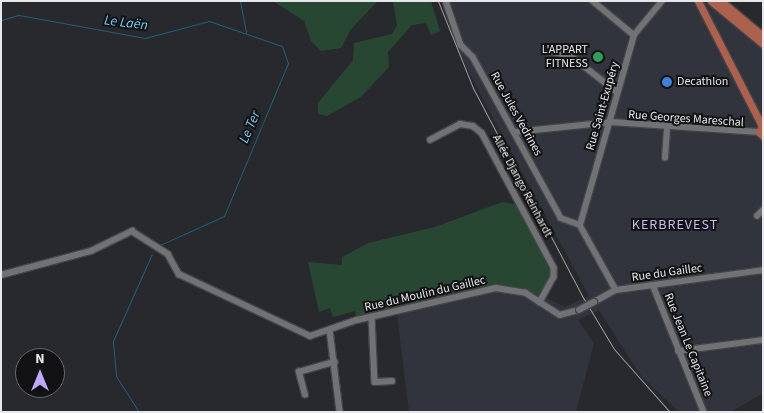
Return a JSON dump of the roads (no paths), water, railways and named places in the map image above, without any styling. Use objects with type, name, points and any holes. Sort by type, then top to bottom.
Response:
[{"type":"main road","points":[[711,1],[763,44]]},
{"type":"main road","points":[[721,1],[763,36]]},
{"type":"main road","points":[[698,2],[762,130]]},
{"type":"street","name":"Rue Jules Vedrines","points":[[446,1],[460,45],[473,57],[561,218],[580,225]]},
{"type":"street","points":[[593,1],[634,35]]},
{"type":"street","name":"Rue Saint-Exupéry","points":[[580,225],[611,122],[616,91],[634,35],[662,1]]},
{"type":"street","points":[[548,51],[571,56],[616,91]]},
{"type":"street","name":"Rue Georges Mareschal","points":[[515,132],[611,122],[667,127],[762,130]]},
{"type":"street","name":"Allée Django Reinhardt","points":[[430,140],[460,124],[473,126],[482,133],[554,268],[554,278],[540,302]]},
{"type":"street","points":[[665,158],[667,127]]},
{"type":"street","points":[[757,216],[763,210]]},
{"type":"street","points":[[580,225],[616,290]]},
{"type":"street","name":"Rue du Moulin du Gaillec","points":[[1,275],[91,251],[132,231],[168,254],[179,274],[291,329],[310,336],[372,317],[496,288],[516,289],[560,315],[579,310]]},
{"type":"street","name":"Rue du Gaillec","points":[[579,310],[616,290],[763,270]]},
{"type":"street","name":"Rue Jean Le Capitaine","points":[[654,285],[678,351],[704,412]]},
{"type":"street","points":[[372,317],[375,382],[392,381]]},
{"type":"street","points":[[330,330],[340,412]]},
{"type":"street","points":[[678,351],[763,340]]},
{"type":"street","points":[[305,395],[299,372],[334,362]]},
{"type":"waterway","name":"Le Ter","points":[[240,1],[246,32]]},
{"type":"waterway","name":"Le Ter","points":[[1,20],[19,15],[145,38],[209,21],[282,46],[288,63],[224,216],[160,245]]},
{"type":"waterway","name":"Le Ter","points":[[139,412],[116,376],[113,341],[152,254]]},
{"type":"railway","points":[[438,1],[473,88],[584,299],[614,349],[670,412]]},
{"type":"place","name":"L'APPART FITNESS","points":[[598,57]]},
{"type":"place","name":"Decathlon","points":[[667,82]]},
{"type":"district","name":"KERBREVEST","points":[[675,225]]},
{"type":"water label","name":"Le Laën","points":[[126,23]]}]
